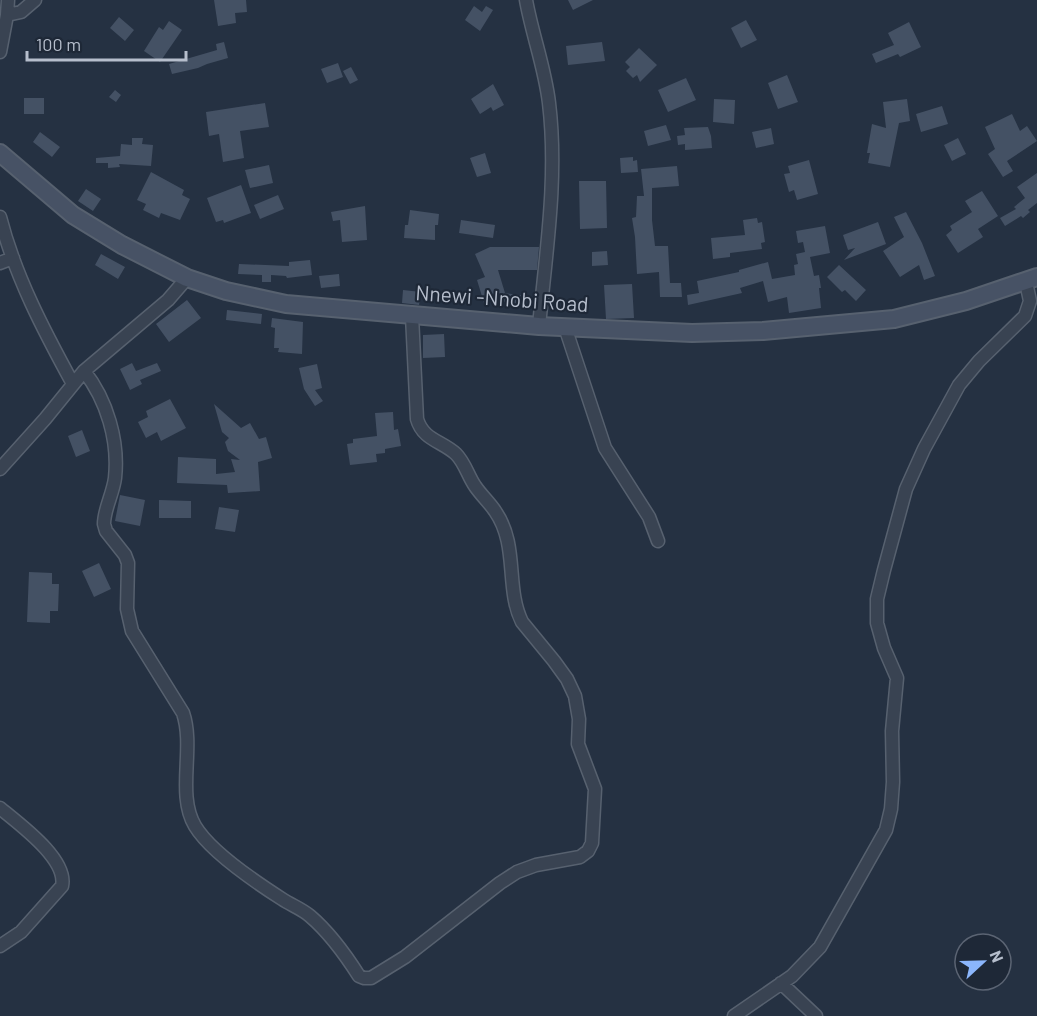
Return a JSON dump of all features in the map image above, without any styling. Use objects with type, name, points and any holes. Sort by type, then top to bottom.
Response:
[{"type":"main road","name":"Nnewi -Nnobi Road","points":[[0,153],[73,214],[122,245],[187,278],[226,291],[286,304],[539,326],[692,333],[802,328],[894,319],[966,301],[1031,280]]},
{"type":"street","points":[[0,52],[8,0]]},
{"type":"street","points":[[7,15],[21,12],[35,0]]},
{"type":"street","points":[[526,0],[549,102],[552,158],[551,216],[539,326]]},
{"type":"street","points":[[0,217],[13,258],[37,315],[73,384]]},
{"type":"street","points":[[0,263],[13,258]]},
{"type":"street","points":[[0,469],[84,371],[168,300],[187,278]]},
{"type":"street","points":[[734,1016],[792,976],[820,947],[886,830],[892,791],[892,731],[897,678],[877,622],[877,599],[894,532],[906,489],[924,449],[959,385],[1025,316],[1030,301],[1031,280]]},
{"type":"street","points":[[84,371],[95,385],[112,430],[115,478],[104,524],[106,531],[125,555],[128,563],[127,609],[132,631],[183,713],[188,725],[187,788],[189,811],[195,826],[210,844],[250,877],[308,914],[332,938],[359,976],[371,978],[405,957],[517,872],[536,865],[580,857],[588,851],[592,843],[595,789],[578,744],[579,719],[575,696],[567,679],[522,622],[517,612],[513,569],[506,534],[495,510],[473,484],[456,454],[430,439],[420,428],[417,419],[412,316]]},
{"type":"street","points":[[565,327],[605,448],[649,517],[658,541]]},
{"type":"street","points":[[0,808],[41,844],[56,862],[63,879],[62,886],[21,933],[0,946]]},
{"type":"street","points":[[781,983],[816,1016]]},
{"type":"building","points":[[214,0],[246,0],[247,12],[235,13],[236,23],[218,26]]},
{"type":"building","points":[[568,0],[593,0],[573,10]]},
{"type":"building","points":[[474,6],[482,12],[486,6],[493,10],[480,31],[465,20]]},
{"type":"building","points":[[119,17],[134,30],[125,41],[110,28]]},
{"type":"building","points":[[746,20],[757,40],[741,48],[731,28]]},
{"type":"building","points":[[169,21],[182,30],[160,62],[144,51],[159,27],[163,30]]},
{"type":"building","points":[[909,22],[921,47],[900,57],[898,54],[876,63],[872,54],[894,45],[888,33]]},
{"type":"building","points":[[224,42],[228,58],[172,74],[169,64],[217,50],[216,44]]},
{"type":"building","points":[[602,42],[605,61],[568,65],[566,46]]},
{"type":"building","points":[[639,48],[657,65],[640,82],[637,75],[633,78],[626,71],[630,67],[625,62]]},
{"type":"building","points":[[338,63],[343,77],[327,83],[321,69]]},
{"type":"building","points":[[351,67],[358,80],[350,84],[343,71]]},
{"type":"building","points":[[787,75],[798,102],[778,109],[768,83]]},
{"type":"building","points":[[686,78],[696,100],[668,112],[658,90]]},
{"type":"building","points":[[493,84],[504,105],[493,111],[491,107],[480,114],[471,99]]},
{"type":"building","points":[[115,90],[121,95],[116,102],[109,97]]},
{"type":"building","points":[[24,98],[44,98],[44,114],[24,114]]},
{"type":"building","points":[[714,99],[735,100],[734,124],[713,122]]},
{"type":"building","points":[[907,99],[910,121],[899,123],[890,167],[868,163],[870,153],[867,153],[872,124],[886,128],[883,102]]},
{"type":"building","points":[[265,103],[269,127],[240,131],[244,158],[223,162],[219,134],[209,136],[206,112]]},
{"type":"building","points":[[942,106],[948,124],[921,132],[916,114]]},
{"type":"building","points":[[1012,114],[1020,131],[1027,126],[1037,141],[1007,161],[1013,171],[1003,177],[988,154],[995,149],[985,127]]},
{"type":"building","points":[[666,125],[671,140],[648,146],[644,131]]},
{"type":"building","points":[[708,127],[712,148],[685,150],[685,144],[678,145],[677,136],[685,135],[684,128]]},
{"type":"building","points":[[771,128],[774,144],[756,148],[752,132]]},
{"type":"building","points":[[40,132],[60,147],[52,157],[33,142]]},
{"type":"building","points":[[132,138],[143,138],[142,144],[153,145],[151,166],[119,164],[120,167],[108,168],[108,163],[96,163],[96,158],[120,156],[121,144],[132,145]]},
{"type":"building","points":[[958,138],[966,154],[952,161],[944,145]]},
{"type":"building","points":[[485,153],[491,173],[477,177],[470,158]]},
{"type":"building","points":[[633,157],[633,161],[637,160],[638,172],[621,173],[620,158]]},
{"type":"building","points":[[809,160],[818,194],[797,200],[794,190],[789,192],[784,174],[790,173],[788,166]]},
{"type":"building","points":[[269,165],[273,183],[250,188],[245,170]]},
{"type":"building","points":[[677,166],[679,186],[652,188],[655,246],[668,246],[670,283],[681,283],[682,297],[660,297],[659,272],[637,274],[632,218],[636,217],[637,196],[644,196],[641,169]]},
{"type":"building","points":[[151,172],[184,190],[182,195],[190,199],[180,220],[161,213],[159,218],[143,210],[146,204],[137,200]]},
{"type":"building","points":[[1037,173],[1037,203],[1028,210],[1030,212],[1023,218],[1021,216],[1005,226],[1000,218],[1016,209],[1014,207],[1025,198],[1017,187]]},
{"type":"building","points":[[579,181],[606,181],[607,228],[580,229]]},
{"type":"building","points":[[241,185],[251,213],[224,223],[223,220],[216,222],[207,198]]},
{"type":"building","points":[[86,189],[101,199],[93,211],[78,201]]},
{"type":"building","points":[[982,191],[998,216],[978,229],[983,237],[958,253],[946,235],[952,230],[950,226],[972,212],[965,201]]},
{"type":"building","points":[[278,195],[284,209],[260,219],[254,205]]},
{"type":"building","points":[[365,206],[367,240],[342,242],[340,220],[333,221],[331,212]]},
{"type":"building","points":[[410,210],[439,214],[438,225],[435,225],[435,240],[404,238]]},
{"type":"building","points":[[906,212],[935,276],[924,280],[919,265],[900,277],[883,251],[904,237],[894,217]]},
{"type":"building","points":[[757,218],[758,223],[762,222],[765,242],[761,243],[762,249],[730,253],[730,257],[713,259],[711,238],[745,235],[743,220]]},
{"type":"building","points":[[461,220],[495,225],[493,238],[459,233]]},
{"type":"building","points":[[878,222],[886,244],[844,260],[855,248],[848,250],[843,235]]},
{"type":"building","points":[[825,226],[830,253],[810,257],[814,276],[819,275],[821,308],[789,313],[787,297],[768,302],[763,281],[740,288],[742,293],[688,305],[687,295],[699,293],[697,281],[739,272],[739,270],[768,262],[772,279],[795,275],[794,265],[798,264],[796,254],[805,252],[803,242],[798,243],[796,231]]},
{"type":"building","points":[[490,247],[539,247],[537,270],[498,270],[505,293],[527,296],[526,305],[493,300],[484,303],[477,280],[485,277],[475,254]]},
{"type":"building","points":[[607,251],[608,265],[592,266],[592,252]]},
{"type":"building","points":[[101,254],[125,267],[118,279],[95,265]]},
{"type":"building","points":[[310,260],[312,275],[287,278],[271,275],[271,282],[262,282],[262,275],[238,274],[239,264],[289,266],[289,262]]},
{"type":"building","points":[[839,265],[866,290],[856,301],[845,290],[842,292],[827,277]]},
{"type":"building","points":[[339,274],[340,286],[321,288],[319,276]]},
{"type":"building","points":[[632,284],[634,318],[606,319],[604,285]]},
{"type":"building","points":[[403,290],[421,292],[419,305],[402,303]]},
{"type":"building","points":[[187,300],[201,318],[169,342],[156,324]]},
{"type":"building","points":[[227,310],[262,314],[261,324],[226,320]]},
{"type":"building","points":[[272,318],[303,322],[302,354],[278,352],[279,348],[274,348],[275,328],[271,327]]},
{"type":"building","points":[[444,334],[445,357],[423,358],[423,335]]},
{"type":"building","points":[[132,363],[136,371],[157,363],[161,371],[140,380],[142,384],[130,390],[120,369]]},
{"type":"building","points":[[317,364],[322,388],[315,390],[323,401],[315,406],[304,389],[299,368]]},
{"type":"building","points":[[170,399],[186,428],[161,441],[157,432],[146,438],[138,422],[148,417],[146,411]]},
{"type":"building","points":[[214,404],[241,428],[250,423],[259,439],[266,437],[272,458],[258,462],[260,491],[228,493],[227,485],[177,483],[178,457],[216,459],[216,474],[235,472],[231,459],[240,460],[228,451],[225,442],[229,438],[222,432]]},
{"type":"building","points":[[393,412],[394,430],[398,429],[401,446],[385,449],[385,453],[376,454],[377,462],[350,465],[347,444],[353,443],[353,439],[377,436],[375,413]]},
{"type":"building","points":[[82,430],[90,451],[76,457],[68,436]]},
{"type":"building","points":[[120,495],[145,500],[140,526],[115,521]]},
{"type":"building","points":[[159,500],[191,501],[191,518],[159,518]]},
{"type":"building","points":[[219,507],[239,510],[235,532],[215,529]]},
{"type":"building","points":[[99,563],[111,589],[94,597],[82,571]]},
{"type":"building","points":[[29,572],[52,573],[52,584],[59,584],[58,611],[50,611],[50,623],[27,622]]}]
